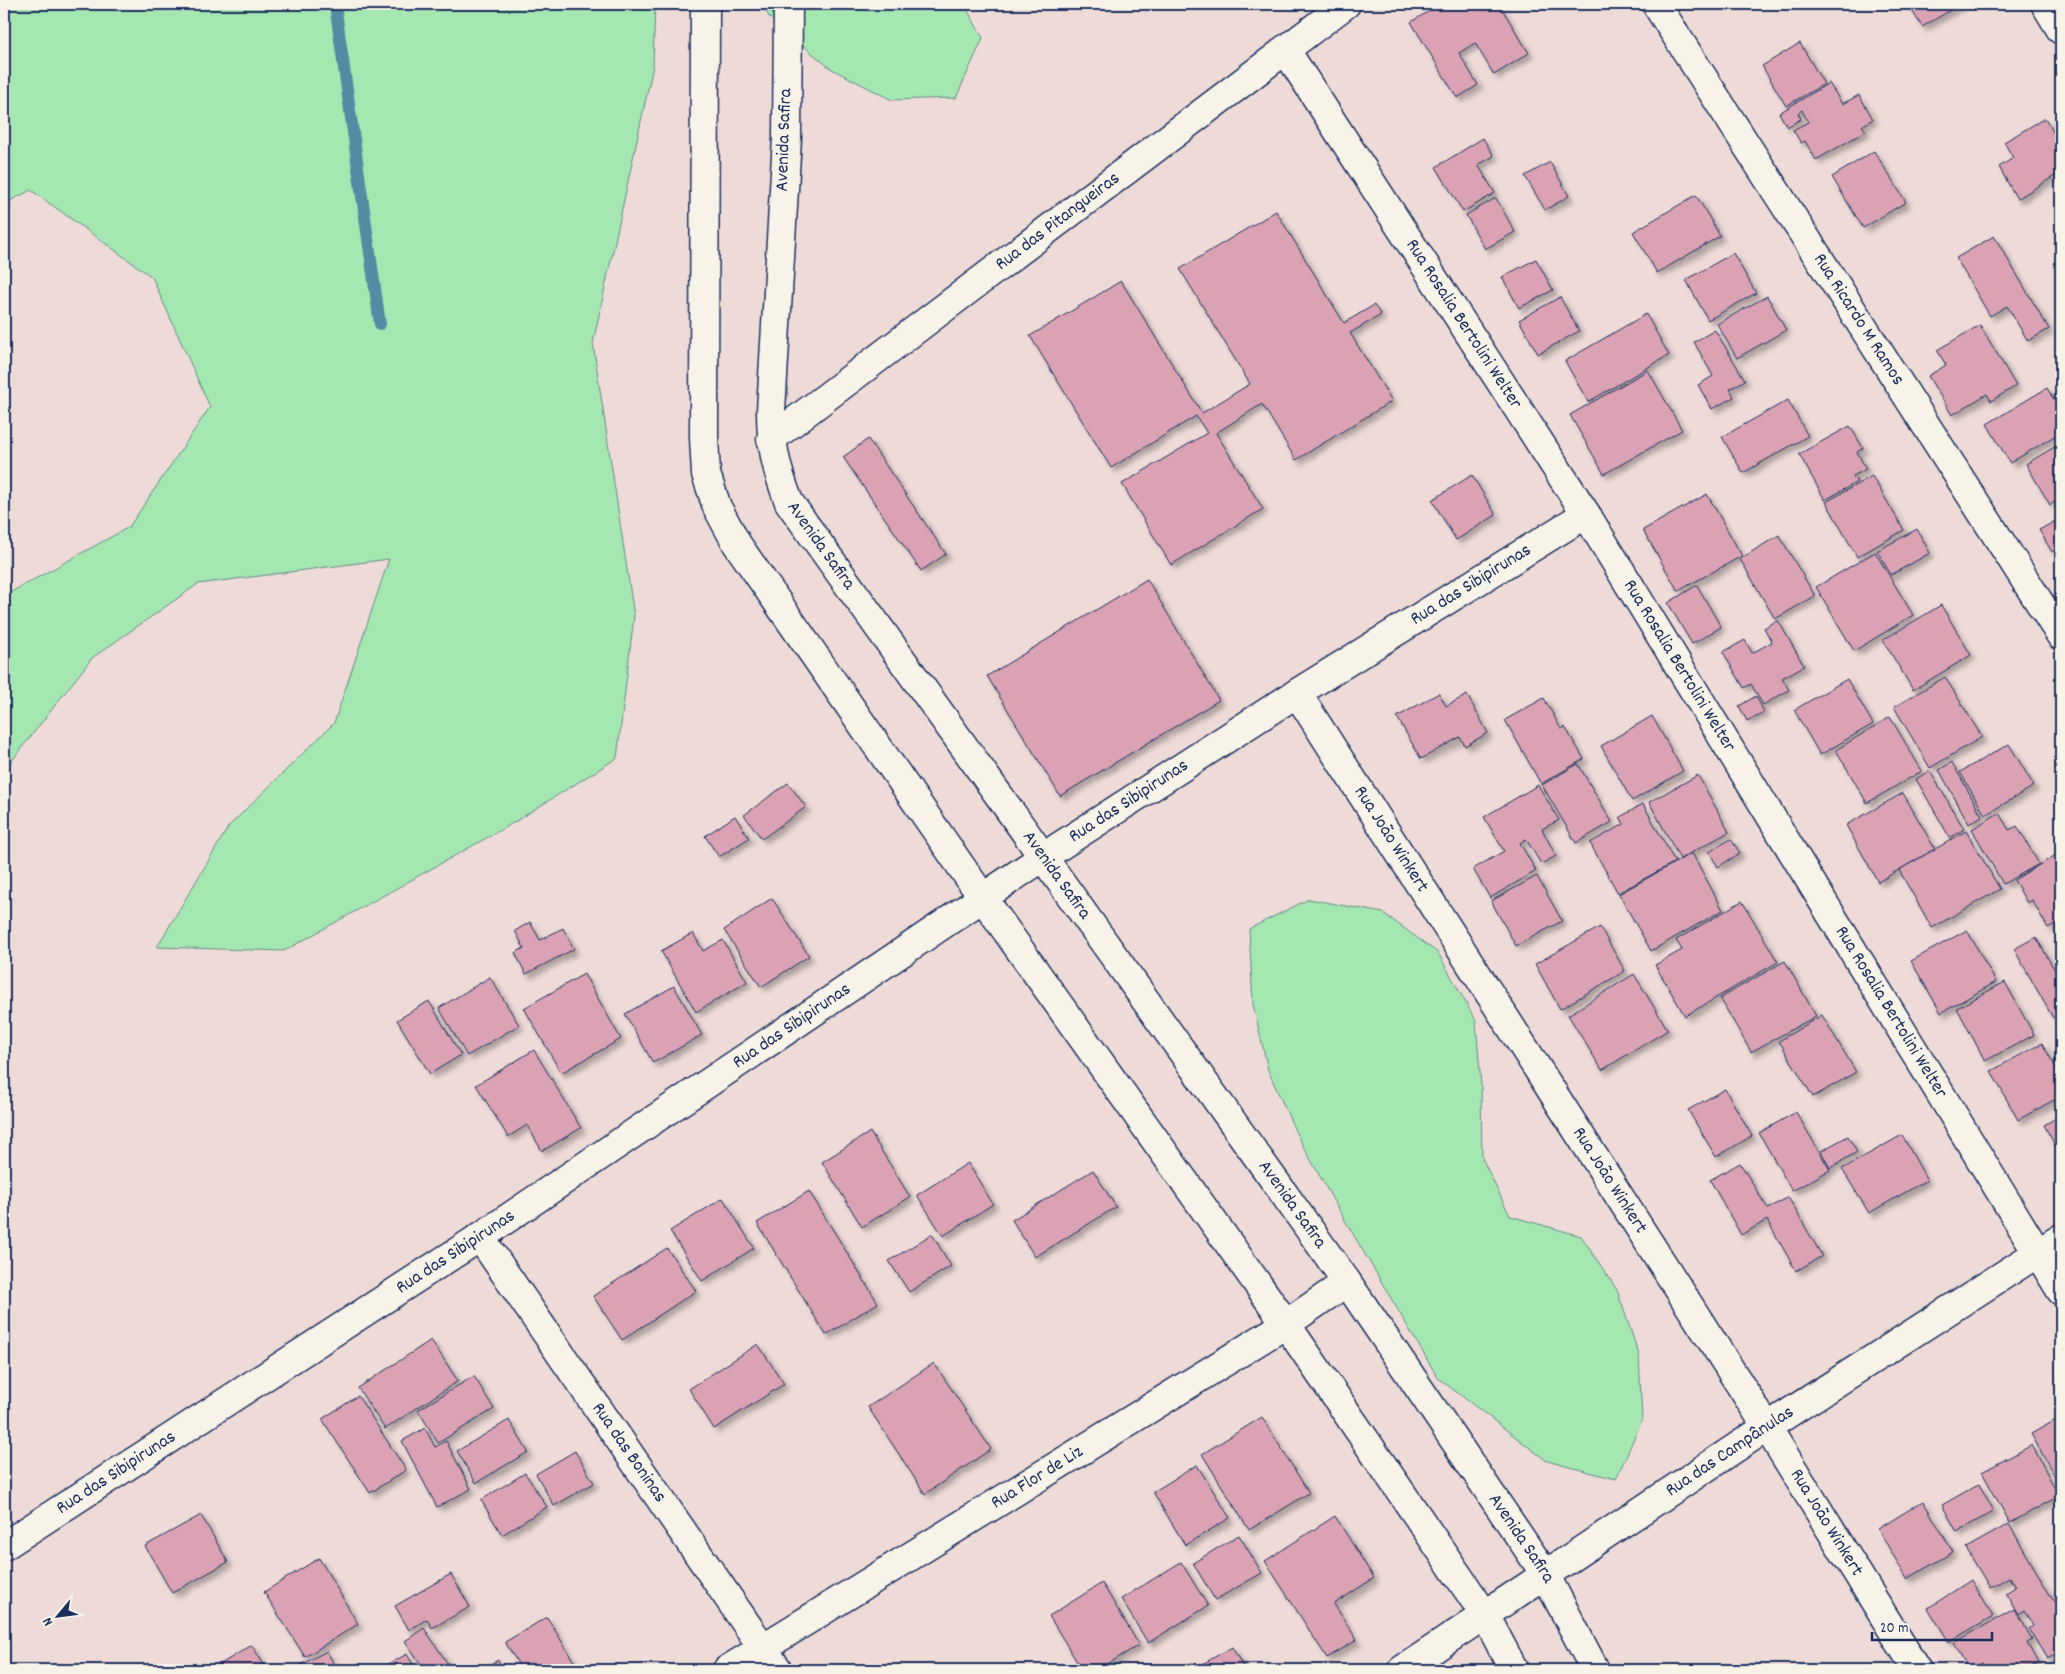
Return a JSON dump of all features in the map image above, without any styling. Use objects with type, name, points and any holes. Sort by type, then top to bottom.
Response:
[{"type":"street","points":[[705,4],[704,438],[706,474],[717,507],[737,544],[983,898],[1286,1324],[1485,1616],[1514,1670]]},
{"type":"street","name":"Avenida Safira","points":[[788,4],[787,138],[771,411],[771,440],[777,470],[789,502],[1347,1282],[1545,1574],[1596,1670]]},
{"type":"street","name":"Rua das Pitangueiras","points":[[771,440],[1346,4]]},
{"type":"street","name":"Rua Ricardo M Ramos","points":[[1656,4],[2061,636]]},
{"type":"street","points":[[2045,4],[2061,30]]},
{"type":"street","name":"Rua Rosalia Bertolini Welter","points":[[1285,49],[1586,514],[2061,1291]]},
{"type":"street","name":"Rua das Sibipirunas","points":[[4,1546],[480,1237],[1043,857],[1297,693],[1586,514]]},
{"type":"street","name":"Rua João Winkert","points":[[1297,693],[1767,1427],[1917,1670]]},
{"type":"street","name":"Rua das Boninas","points":[[480,1237],[778,1670]]},
{"type":"street","name":"Rua das Campânulas","points":[[1402,1670],[1767,1427],[2061,1238]]},
{"type":"street","name":"Rua Flor de Liz","points":[[727,1670],[1286,1324],[1347,1282]]},
{"type":"green space","points":[[4,4],[655,4],[653,66],[593,343],[634,616],[617,758],[508,826],[284,951],[157,947],[229,826],[334,723],[389,559],[198,584],[92,658],[10,763],[4,758],[4,596],[129,527],[210,407],[152,277],[31,190],[4,204]]},
{"type":"green space","points":[[763,4],[964,4],[983,38],[956,98],[892,100],[830,68],[769,17]]},
{"type":"green space","points":[[1309,899],[1383,913],[1438,953],[1476,1021],[1481,1085],[1482,1158],[1510,1216],[1581,1236],[1617,1290],[1639,1355],[1642,1420],[1616,1479],[1547,1461],[1438,1378],[1297,1135],[1268,1070],[1253,1004],[1249,929]]},
{"type":"building","points":[[1441,4],[1499,4],[1529,53],[1494,75],[1475,43],[1459,53],[1478,85],[1457,98],[1411,22]]},
{"type":"building","points":[[1908,4],[1961,4],[1922,27]]},
{"type":"building","points":[[1800,43],[1824,84],[1786,106],[1762,66]]},
{"type":"building","points":[[1829,83],[1842,104],[1859,95],[1873,119],[1862,126],[1866,131],[1816,160],[1805,141],[1801,143],[1793,130],[1808,122],[1802,110],[1798,113],[1801,119],[1787,127],[1779,113]]},
{"type":"building","points":[[2045,118],[2061,145],[2061,172],[2017,199],[1999,167],[2013,158],[2004,142]]},
{"type":"building","points":[[1483,138],[1494,156],[1478,165],[1495,193],[1463,212],[1436,167]]},
{"type":"building","points":[[1874,151],[1906,202],[1863,228],[1832,177]]},
{"type":"building","points":[[1550,162],[1569,196],[1545,210],[1525,176]]},
{"type":"building","points":[[1696,195],[1720,236],[1657,273],[1633,232]]},
{"type":"building","points":[[1496,198],[1515,232],[1485,249],[1466,215]]},
{"type":"building","points":[[1276,211],[1344,323],[1374,305],[1381,315],[1350,333],[1392,401],[1296,460],[1262,404],[1216,433],[1263,509],[1171,565],[1122,484],[1207,433],[1196,416],[1111,468],[1030,336],[1121,281],[1202,413],[1250,384],[1180,269]]},
{"type":"building","points":[[1994,236],[2049,329],[2028,341],[2007,306],[1990,316],[1956,258]]},
{"type":"building","points":[[1733,253],[1756,293],[1708,320],[1686,280]]},
{"type":"building","points":[[1536,259],[1553,290],[1519,308],[1502,277]]},
{"type":"building","points":[[1767,296],[1786,330],[1737,358],[1717,324]]},
{"type":"building","points":[[1560,297],[1579,331],[1538,354],[1519,320]]},
{"type":"building","points":[[1646,314],[1669,355],[1588,402],[1565,361]]},
{"type":"building","points":[[1980,325],[2016,386],[1991,401],[1987,394],[1952,415],[1928,376],[1946,365],[1937,350]]},
{"type":"building","points":[[1715,330],[1745,380],[1730,389],[1734,397],[1712,409],[1698,385],[1713,376],[1694,342]]},
{"type":"building","points":[[1648,370],[1682,430],[1604,474],[1570,415]]},
{"type":"building","points":[[2047,388],[2061,411],[2061,432],[2010,463],[1987,424]]},
{"type":"building","points":[[1788,400],[1808,436],[1743,473],[1722,437]]},
{"type":"building","points":[[1850,426],[1863,448],[1857,452],[1866,469],[1853,476],[1857,482],[1825,500],[1799,454]]},
{"type":"building","points":[[868,439],[946,554],[921,571],[843,457]]},
{"type":"building","points":[[2061,443],[2061,498],[2050,505],[2026,464]]},
{"type":"building","points":[[1472,475],[1496,515],[1456,540],[1432,500]]},
{"type":"building","points":[[1872,476],[1904,530],[1857,557],[1826,502]]},
{"type":"building","points":[[1707,494],[1742,556],[1678,591],[1643,530]]},
{"type":"building","points":[[2061,518],[2061,546],[2052,552],[2039,530]]},
{"type":"building","points":[[1917,529],[1930,553],[1891,575],[1877,551]]},
{"type":"building","points":[[1779,535],[1815,596],[1775,619],[1740,559]]},
{"type":"building","points":[[1875,552],[1913,615],[1854,651],[1816,587]]},
{"type":"building","points":[[1147,579],[1219,700],[1060,796],[987,676]]},
{"type":"building","points":[[1697,585],[1721,627],[1692,644],[1668,603]]},
{"type":"building","points":[[1941,605],[1971,655],[1913,690],[1883,640]]},
{"type":"building","points":[[1778,620],[1804,666],[1782,678],[1789,690],[1763,705],[1751,684],[1744,688],[1723,652],[1745,640],[1752,653],[1772,642],[1764,628]]},
{"type":"building","points":[[1945,677],[1982,737],[1930,768],[1894,707]]},
{"type":"building","points":[[1847,679],[1873,724],[1820,755],[1794,710]]},
{"type":"building","points":[[1439,693],[1446,706],[1467,695],[1488,733],[1465,746],[1460,737],[1421,759],[1397,717]]},
{"type":"building","points":[[1756,696],[1764,712],[1747,721],[1739,706]]},
{"type":"building","points":[[1544,698],[1561,729],[1565,727],[1584,759],[1541,784],[1505,720]]},
{"type":"building","points":[[1652,716],[1683,771],[1632,801],[1601,746]]},
{"type":"building","points":[[1890,717],[1922,771],[1867,803],[1836,750]]},
{"type":"building","points":[[2009,744],[2034,786],[1985,815],[1960,772]]},
{"type":"building","points":[[1952,762],[1982,816],[1969,824],[1939,770]]},
{"type":"building","points":[[1578,764],[1612,822],[1576,843],[1542,785]]},
{"type":"building","points":[[1930,771],[1964,829],[1950,838],[1916,779]]},
{"type":"building","points":[[1698,775],[1729,832],[1680,859],[1649,802]]},
{"type":"building","points":[[788,783],[806,807],[762,839],[744,815]]},
{"type":"building","points":[[1538,785],[1559,820],[1542,829],[1556,856],[1541,864],[1526,839],[1520,843],[1536,871],[1490,898],[1473,869],[1504,851],[1484,817]]},
{"type":"building","points":[[1903,793],[1935,849],[1878,882],[1846,825]]},
{"type":"building","points":[[1643,804],[1675,862],[1618,893],[1590,843],[1624,824],[1620,817]]},
{"type":"building","points":[[1999,813],[2009,830],[2017,826],[2039,864],[2003,884],[1972,829]]},
{"type":"building","points":[[735,816],[749,838],[719,857],[705,836]]},
{"type":"building","points":[[1966,831],[2000,889],[1932,928],[1899,870]]},
{"type":"building","points":[[1731,839],[1740,853],[1718,867],[1709,852]]},
{"type":"building","points":[[2061,852],[2061,920],[2048,928],[2032,900],[2027,903],[2014,880]]},
{"type":"building","points":[[1692,853],[1723,910],[1651,951],[1619,894]]},
{"type":"building","points":[[1537,876],[1562,921],[1516,946],[1491,901]]},
{"type":"building","points":[[772,898],[809,956],[761,987],[724,930]]},
{"type":"building","points":[[1742,901],[1778,962],[1685,1016],[1655,965],[1682,950],[1676,940]]},
{"type":"building","points":[[530,922],[540,940],[563,928],[574,949],[526,974],[515,953],[524,948],[515,931]]},
{"type":"building","points":[[1600,927],[1625,971],[1560,1009],[1535,964]]},
{"type":"building","points":[[1967,930],[1996,982],[1941,1013],[1911,961]]},
{"type":"building","points":[[693,933],[703,951],[723,940],[747,982],[696,1012],[661,951]]},
{"type":"building","points":[[2036,937],[2061,981],[2061,1014],[2053,1018],[2014,949]]},
{"type":"building","points":[[1785,961],[1816,1016],[1751,1052],[1720,998]]},
{"type":"building","points":[[584,974],[621,1039],[561,1073],[524,1008]]},
{"type":"building","points":[[1634,974],[1668,1030],[1602,1070],[1568,1015]]},
{"type":"building","points":[[490,977],[519,1025],[467,1056],[439,1008]]},
{"type":"building","points":[[2005,982],[2034,1035],[1985,1061],[1957,1008]]},
{"type":"building","points":[[674,986],[702,1035],[653,1063],[625,1014]]},
{"type":"building","points":[[429,1001],[461,1055],[430,1074],[397,1020]]},
{"type":"building","points":[[1822,1015],[1856,1072],[1813,1097],[1779,1041]]},
{"type":"building","points":[[2042,1043],[2061,1077],[2061,1096],[2018,1120],[1991,1071]]},
{"type":"building","points":[[534,1050],[581,1128],[542,1151],[527,1125],[508,1137],[476,1085]]},
{"type":"building","points":[[1725,1089],[1752,1136],[1716,1157],[1688,1110]]},
{"type":"building","points":[[1796,1112],[1830,1170],[1792,1191],[1759,1133]]},
{"type":"building","points":[[2061,1115],[2061,1156],[2044,1125]]},
{"type":"building","points":[[870,1132],[910,1197],[862,1227],[822,1162]]},
{"type":"building","points":[[1902,1135],[1927,1180],[1869,1213],[1842,1169]]},
{"type":"building","points":[[1848,1136],[1857,1152],[1830,1168],[1821,1151]]},
{"type":"building","points":[[968,1163],[993,1204],[943,1236],[917,1195]]},
{"type":"building","points":[[1740,1163],[1768,1209],[1788,1197],[1822,1256],[1796,1271],[1767,1220],[1741,1235],[1710,1180]]},
{"type":"building","points":[[1093,1170],[1116,1207],[1035,1257],[1012,1220]]},
{"type":"building","points":[[809,1191],[878,1303],[826,1335],[757,1223]]},
{"type":"building","points":[[723,1198],[754,1248],[702,1281],[670,1231]]},
{"type":"building","points":[[932,1234],[951,1266],[909,1292],[889,1261]]},
{"type":"building","points":[[667,1248],[696,1291],[622,1340],[593,1296]]},
{"type":"building","points":[[431,1340],[458,1381],[385,1429],[358,1388]]},
{"type":"building","points":[[758,1344],[784,1384],[714,1429],[689,1389]]},
{"type":"building","points":[[934,1363],[991,1449],[925,1494],[868,1407]]},
{"type":"building","points":[[474,1376],[494,1409],[438,1443],[418,1410]]},
{"type":"building","points":[[358,1396],[406,1470],[370,1493],[322,1419]]},
{"type":"building","points":[[1262,1417],[1309,1493],[1249,1530],[1202,1454]]},
{"type":"building","points":[[2061,1417],[2061,1487],[2031,1434]]},
{"type":"building","points":[[509,1420],[528,1452],[476,1483],[457,1451]]},
{"type":"building","points":[[425,1428],[435,1447],[446,1441],[471,1489],[437,1507],[402,1441]]},
{"type":"building","points":[[2032,1445],[2059,1496],[2010,1523],[1982,1472]]},
{"type":"building","points":[[575,1451],[594,1483],[554,1506],[536,1474]]},
{"type":"building","points":[[1197,1465],[1230,1518],[1185,1545],[1153,1492]]},
{"type":"building","points":[[525,1473],[547,1507],[502,1535],[481,1500]]},
{"type":"building","points":[[1979,1484],[1994,1511],[1957,1532],[1942,1505]]},
{"type":"building","points":[[1923,1501],[1953,1552],[1907,1579],[1878,1529]]},
{"type":"building","points":[[201,1515],[228,1562],[172,1593],[145,1546]]},
{"type":"building","points":[[1335,1516],[1374,1578],[1334,1604],[1357,1640],[1327,1658],[1265,1561]]},
{"type":"building","points":[[2009,1524],[2061,1614],[2061,1651],[2047,1659],[2029,1629],[2033,1626],[2024,1610],[2018,1614],[2006,1593],[2015,1587],[2009,1577],[1990,1588],[1966,1548]]},
{"type":"building","points":[[1239,1535],[1262,1573],[1215,1600],[1193,1563]]},
{"type":"building","points":[[319,1558],[358,1624],[305,1657],[264,1592]]},
{"type":"building","points":[[1181,1562],[1208,1606],[1148,1643],[1121,1599]]},
{"type":"building","points":[[451,1574],[470,1607],[432,1628],[427,1619],[409,1630],[395,1606]]},
{"type":"building","points":[[1971,1580],[1993,1616],[1949,1642],[1928,1608]]},
{"type":"building","points":[[1102,1583],[1139,1645],[1098,1670],[1082,1670],[1049,1616]]},
{"type":"building","points":[[2014,1609],[2032,1640],[2027,1643],[2038,1663],[2025,1670],[1987,1670],[1982,1662],[1969,1670],[1954,1643]]},
{"type":"building","points":[[547,1617],[579,1670],[522,1670],[505,1642]]},
{"type":"building","points":[[424,1628],[452,1670],[425,1670],[405,1641]]},
{"type":"building","points":[[252,1645],[267,1670],[222,1670],[219,1665]]},
{"type":"building","points":[[1232,1647],[1245,1670],[1192,1670]]},
{"type":"building","points":[[327,1651],[337,1670],[291,1670]]},
{"type":"building","points":[[407,1654],[416,1670],[378,1670]]},
{"type":"building","points":[[498,1660],[504,1670],[480,1670]]},
{"type":"waterway","points":[[335,4],[380,324]]}]
